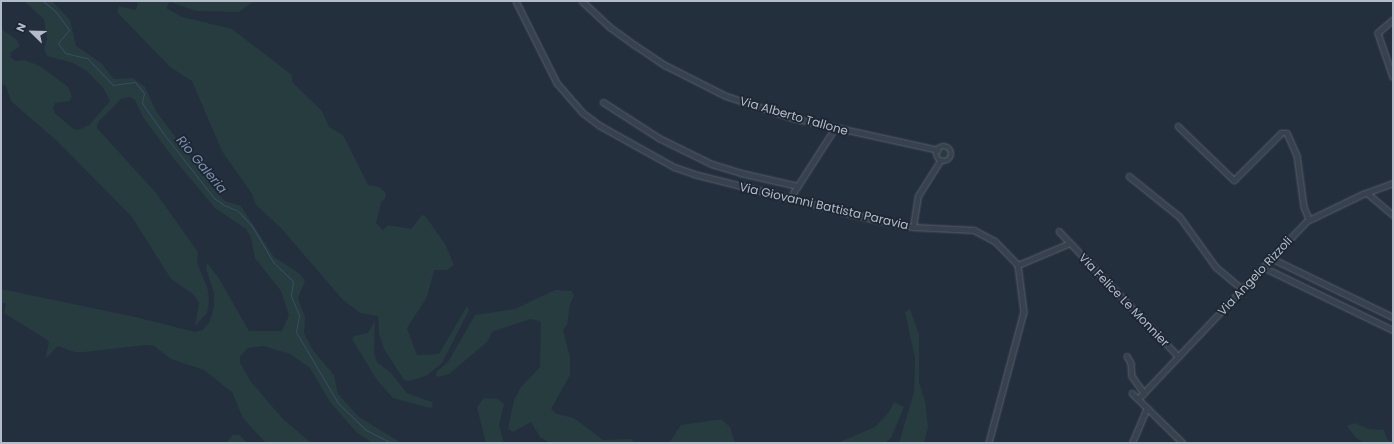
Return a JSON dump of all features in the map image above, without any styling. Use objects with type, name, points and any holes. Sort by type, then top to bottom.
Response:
[{"type":"street","name":"Via Giovanni Battista Paravia","points":[[516,1],[557,83],[569,98],[595,122],[674,167],[694,174],[913,227],[979,231],[995,241],[1018,265]]},
{"type":"street","name":"Via Alberto Tallone","points":[[582,1],[630,42],[701,85],[763,109],[835,128],[938,150]]},
{"type":"street","points":[[1393,20],[1380,30],[1378,35],[1393,77]]},
{"type":"street","points":[[603,102],[659,138],[712,164],[741,173],[798,186]]},
{"type":"street","points":[[1178,126],[1234,180],[1281,133],[1286,133],[1297,155],[1309,219]]},
{"type":"street","points":[[790,198],[835,128]]},
{"type":"street","points":[[946,147],[952,153],[949,161],[940,161],[937,156],[938,150],[946,147]]},
{"type":"street","points":[[913,227],[918,196],[940,161]]},
{"type":"street","points":[[1129,176],[1180,217],[1216,267],[1242,289]]},
{"type":"street","name":"Via Angelo Rizzoli","points":[[1138,399],[1309,219],[1393,183]]},
{"type":"street","points":[[1367,193],[1393,215]]},
{"type":"street","name":"Via Felice Le Monnier","points":[[1059,231],[1178,356]]},
{"type":"street","name":"Via Felice Le Monnier","points":[[1018,265],[1070,243]]},
{"type":"street","points":[[1271,258],[1393,317]]},
{"type":"street","points":[[989,443],[1023,319],[1018,265]]},
{"type":"street","points":[[1263,268],[1393,330]]},
{"type":"street","points":[[1127,356],[1131,363],[1132,376],[1144,393]]},
{"type":"street","points":[[1132,393],[1183,443]]},
{"type":"street","points":[[1132,443],[1148,408]]},
{"type":"green space","points":[[24,1],[52,1],[70,20],[76,46],[101,63],[114,79],[133,78],[145,87],[156,111],[217,193],[225,201],[241,206],[274,257],[300,274],[305,281],[298,298],[305,317],[304,333],[312,349],[334,375],[338,394],[359,417],[398,441],[398,443],[373,443],[357,433],[330,402],[310,368],[290,354],[263,346],[248,348],[240,356],[240,363],[251,382],[283,419],[311,443],[266,443],[243,418],[232,392],[204,370],[171,359],[154,346],[146,345],[84,352],[74,352],[58,346],[45,359],[49,343],[46,339],[4,313],[6,304],[1,302],[1,289],[135,317],[195,332],[203,330],[210,321],[214,306],[214,293],[206,268],[207,263],[218,277],[249,331],[282,331],[289,315],[281,291],[255,258],[251,238],[246,229],[215,208],[174,159],[143,117],[135,100],[130,97],[121,99],[98,122],[97,128],[156,193],[198,252],[197,263],[208,290],[209,303],[207,313],[195,326],[199,303],[193,294],[171,279],[132,217],[57,141],[11,101],[6,86],[1,84],[1,29],[16,39],[20,46],[11,52],[10,57],[15,61],[24,60],[40,66],[68,87],[72,97],[69,101],[55,103],[53,107],[55,113],[72,128],[78,130],[89,125],[110,101],[104,89],[87,71],[73,63],[47,56],[44,49],[47,39],[44,19]]},
{"type":"green space","points":[[138,1],[254,1],[239,12],[197,11],[170,2],[166,8],[182,17],[232,29],[292,75],[292,82],[322,111],[329,127],[343,135],[368,185],[379,187],[385,192],[386,197],[381,203],[376,223],[383,230],[388,225],[411,229],[422,215],[426,217],[445,244],[454,265],[447,270],[434,270],[427,297],[407,328],[417,355],[439,354],[467,306],[469,310],[442,363],[426,376],[409,381],[404,380],[384,349],[379,334],[378,316],[360,313],[342,299],[281,228],[256,205],[252,194],[222,151],[192,81],[170,67],[117,12],[119,6],[136,10]]},
{"type":"green space","points":[[944,149],[949,154],[944,159],[939,154]]},
{"type":"green space","points":[[555,290],[571,291],[574,295],[570,304],[567,325],[563,330],[570,357],[570,375],[551,409],[557,414],[574,418],[603,440],[631,439],[635,443],[550,443],[540,437],[531,422],[513,432],[508,429],[514,400],[521,387],[540,367],[541,322],[536,320],[530,319],[492,332],[487,342],[449,374],[438,377],[436,375],[437,371],[448,362],[475,315],[515,309]]},
{"type":"green space","points":[[910,309],[919,334],[919,382],[925,401],[928,427],[924,443],[899,443],[914,392],[915,358],[905,312]]},
{"type":"green space","points":[[375,321],[374,353],[377,362],[391,373],[407,393],[432,402],[433,406],[430,408],[393,398],[377,380],[352,339],[354,336],[368,333]]},
{"type":"green space","points":[[484,398],[498,399],[504,404],[499,425],[504,443],[486,443],[477,407]]},
{"type":"green space","points":[[894,402],[904,407],[891,438],[885,443],[838,443],[875,427],[889,412]]},
{"type":"green space","points":[[722,420],[730,427],[735,443],[669,443],[681,425]]},
{"type":"green space","points":[[1355,423],[1369,429],[1384,430],[1387,439],[1392,443],[1365,443],[1356,438],[1347,426]]},
{"type":"green space","points":[[233,435],[240,435],[247,443],[226,443]]},
{"type":"waterway","name":"Rio Galeria","points":[[43,1],[56,12],[69,30],[58,43],[65,53],[87,58],[113,85],[135,82],[144,93],[142,103],[163,133],[214,198],[224,205],[238,211],[252,226],[273,262],[293,281],[291,296],[299,315],[296,332],[338,403],[366,430],[392,443]]}]
